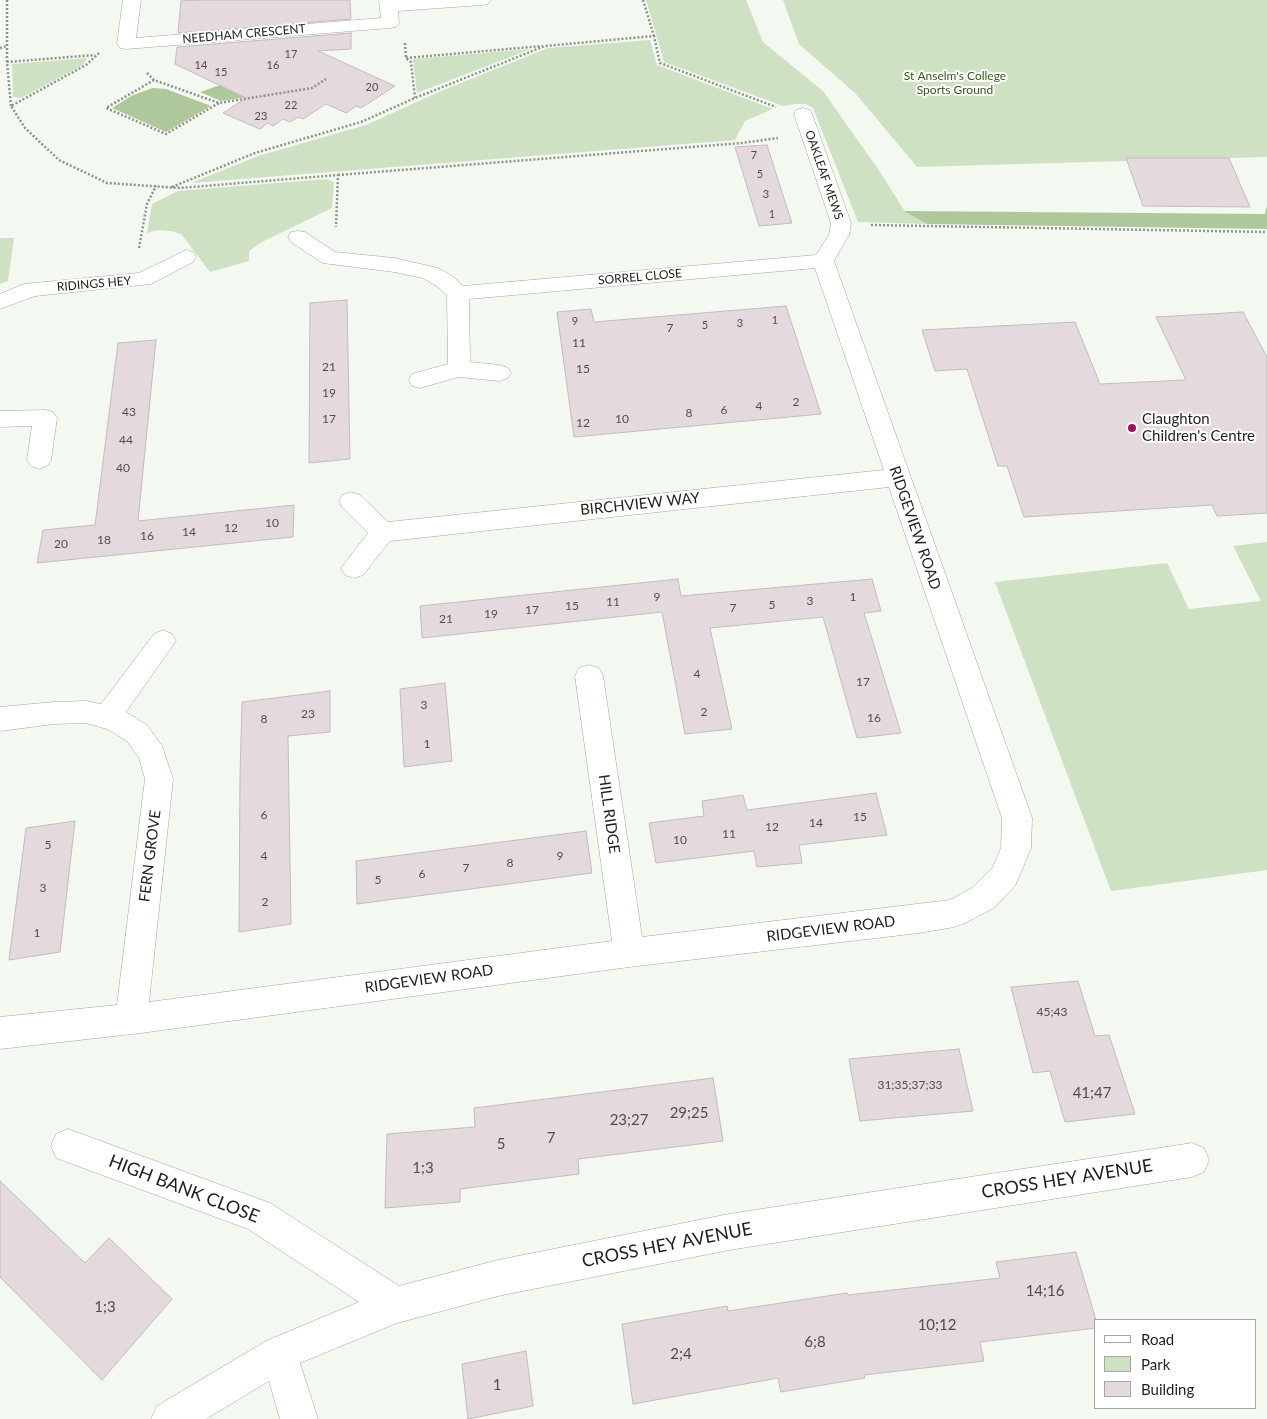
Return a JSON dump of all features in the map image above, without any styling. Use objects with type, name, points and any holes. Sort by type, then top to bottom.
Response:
[{"type":"street","points":[[126,44],[132,0]]},
{"type":"street","points":[[394,4],[482,0]]},
{"type":"street","name":"NEEDHAM CRESCENT","points":[[126,44],[390,22],[394,4]]},
{"type":"street","name":"OAKLEAF MEWS","points":[[804,114],[838,208],[841,225],[839,235],[823,261]]},
{"type":"street","points":[[298,236],[330,258],[394,265],[430,273],[446,282],[458,293],[459,369]]},
{"type":"street","name":"RIDINGS HEY","points":[[0,302],[32,289],[143,280],[186,258]]},
{"type":"street","name":"SORREL CLOSE","points":[[458,293],[823,261]]},
{"type":"street","name":"RIDGEVIEW ROAD","points":[[0,1034],[131,1019],[628,953],[954,913],[983,898],[1004,876],[1016,848],[1017,818],[896,476],[823,261]]},
{"type":"street","points":[[420,380],[459,369],[500,373]]},
{"type":"street","points":[[0,419],[45,418],[39,460]]},
{"type":"street","name":"BIRCHVIEW WAY","points":[[383,532],[896,476]]},
{"type":"street","points":[[351,501],[383,532],[354,568]]},
{"type":"street","points":[[107,717],[163,641]]},
{"type":"street","name":"HILL RIDGE","points":[[589,676],[628,953]]},
{"type":"street","name":"FERN GROVE","points":[[0,719],[78,713],[107,717],[114,719],[137,733],[152,754],[159,778],[131,1019]]},
{"type":"street","name":"HIGH BANK CLOSE","points":[[68,1146],[258,1214],[396,1305]]},
{"type":"street","name":"CROSS HEY AVENUE","points":[[170,1419],[279,1354],[396,1305],[498,1278],[729,1232],[1192,1160]]},
{"type":"street","points":[[279,1354],[299,1419]]},
{"type":"path","points":[[7,0],[7,62],[11,106],[25,128],[60,160],[107,183],[172,187],[742,143],[810,133]]},
{"type":"path","points":[[643,0],[660,63],[779,108],[804,114]]},
{"type":"path","points":[[394,4],[406,58],[411,62],[415,98]]},
{"type":"path","points":[[406,58],[654,36]]},
{"type":"path","points":[[7,62],[95,55],[126,44]]},
{"type":"path","points":[[0,48],[7,46]]},
{"type":"path","points":[[172,187],[255,153],[361,122],[415,98],[545,46]]},
{"type":"path","points":[[11,106],[86,65],[95,55]]},
{"type":"path","points":[[147,73],[154,80],[219,103]]},
{"type":"path","points":[[154,80],[106,108],[166,134],[219,103],[312,88],[326,79]]},
{"type":"path","points":[[330,258],[335,240],[338,175]]},
{"type":"path","points":[[134,280],[146,204],[156,186]]},
{"type":"path","points":[[841,225],[1267,232]]},
{"type":"green space","points":[[646,0],[746,0],[763,42],[823,91],[880,172],[904,210],[927,224],[858,222],[813,108],[806,104],[783,106],[664,62]]},
{"type":"green space","name":"St Anselm's College Sports Ground","points":[[783,0],[1267,0],[1267,157],[917,167],[855,93],[799,44]]},
{"type":"green space","points":[[650,40],[657,65],[773,109],[745,121],[735,140],[191,183],[258,156],[366,125],[441,91],[548,48]]},
{"type":"green space","points":[[531,49],[417,93],[413,59]]},
{"type":"green space","points":[[87,58],[83,65],[21,98],[13,97],[12,64]]},
{"type":"green space","points":[[229,82],[294,90],[221,101],[200,92]]},
{"type":"green space","points":[[153,88],[166,89],[211,106],[166,132],[112,108],[133,95]]},
{"type":"green space","points":[[326,179],[334,182],[332,208],[262,242],[249,251],[249,261],[210,272],[181,234],[158,230],[147,233],[152,204],[178,191]]},
{"type":"green space","points":[[1267,205],[1267,229],[927,224],[904,211],[1265,214]]},
{"type":"green space","points":[[0,238],[14,238],[8,281],[0,284]]},
{"type":"green space","points":[[1267,542],[1267,870],[1111,891],[995,582],[1167,563],[1189,609],[1261,601],[1233,546]]},
{"type":"building","points":[[350,0],[351,19],[178,33],[181,1]]},
{"type":"building","points":[[351,33],[351,49],[318,51],[395,86],[361,108],[356,106],[346,113],[326,104],[303,119],[298,117],[290,122],[283,119],[273,126],[268,123],[260,129],[223,113],[246,98],[175,64],[177,47]]},
{"type":"building","points":[[767,145],[792,223],[759,226],[735,147]]},
{"type":"building","points":[[1126,158],[1229,158],[1250,207],[1143,206]]},
{"type":"building","points":[[347,300],[350,459],[309,463],[310,303]]},
{"type":"building","points":[[786,306],[821,414],[574,437],[557,312],[591,309],[594,322]]},
{"type":"building","name":"Claughton Children's Centre","points":[[1243,312],[1267,357],[1267,513],[1217,516],[1212,505],[1024,517],[1007,466],[998,466],[967,369],[935,371],[922,330],[1075,322],[1100,384],[1186,380],[1156,317]]},
{"type":"building","points":[[156,340],[138,521],[294,505],[293,537],[37,563],[43,530],[95,525],[118,343]]},
{"type":"building","points":[[678,579],[681,596],[872,579],[881,611],[864,613],[901,733],[857,738],[823,617],[710,628],[732,729],[685,734],[662,612],[422,638],[420,606]]},
{"type":"building","points":[[445,683],[452,761],[404,767],[400,689]]},
{"type":"building","points":[[330,691],[330,732],[288,736],[291,924],[239,932],[242,702]]},
{"type":"building","points":[[876,793],[887,835],[799,845],[802,863],[757,867],[754,851],[656,863],[649,823],[704,816],[702,801],[743,795],[747,810]]},
{"type":"building","points":[[75,821],[60,952],[9,960],[26,828]]},
{"type":"building","points":[[586,831],[592,873],[357,904],[356,861]]},
{"type":"building","points":[[1078,981],[1095,1036],[1109,1035],[1135,1114],[1065,1122],[1050,1071],[1033,1073],[1011,987]]},
{"type":"building","points":[[959,1049],[973,1111],[860,1121],[849,1059]]},
{"type":"building","points":[[713,1078],[723,1141],[578,1159],[579,1174],[460,1189],[460,1202],[385,1208],[387,1134],[475,1127],[474,1108]]},
{"type":"building","points":[[0,1181],[85,1263],[109,1238],[172,1299],[102,1380],[0,1277]]},
{"type":"building","points":[[1076,1252],[1096,1319],[1094,1319],[1094,1328],[980,1342],[984,1361],[864,1375],[865,1378],[781,1392],[778,1378],[633,1404],[622,1324],[727,1306],[728,1311],[847,1293],[848,1295],[1000,1278],[996,1262]]},
{"type":"building","points":[[526,1351],[533,1406],[468,1419],[462,1364]]},
{"type":"place","name":"Claughton Children's Centre","points":[[1132,428]]}]
